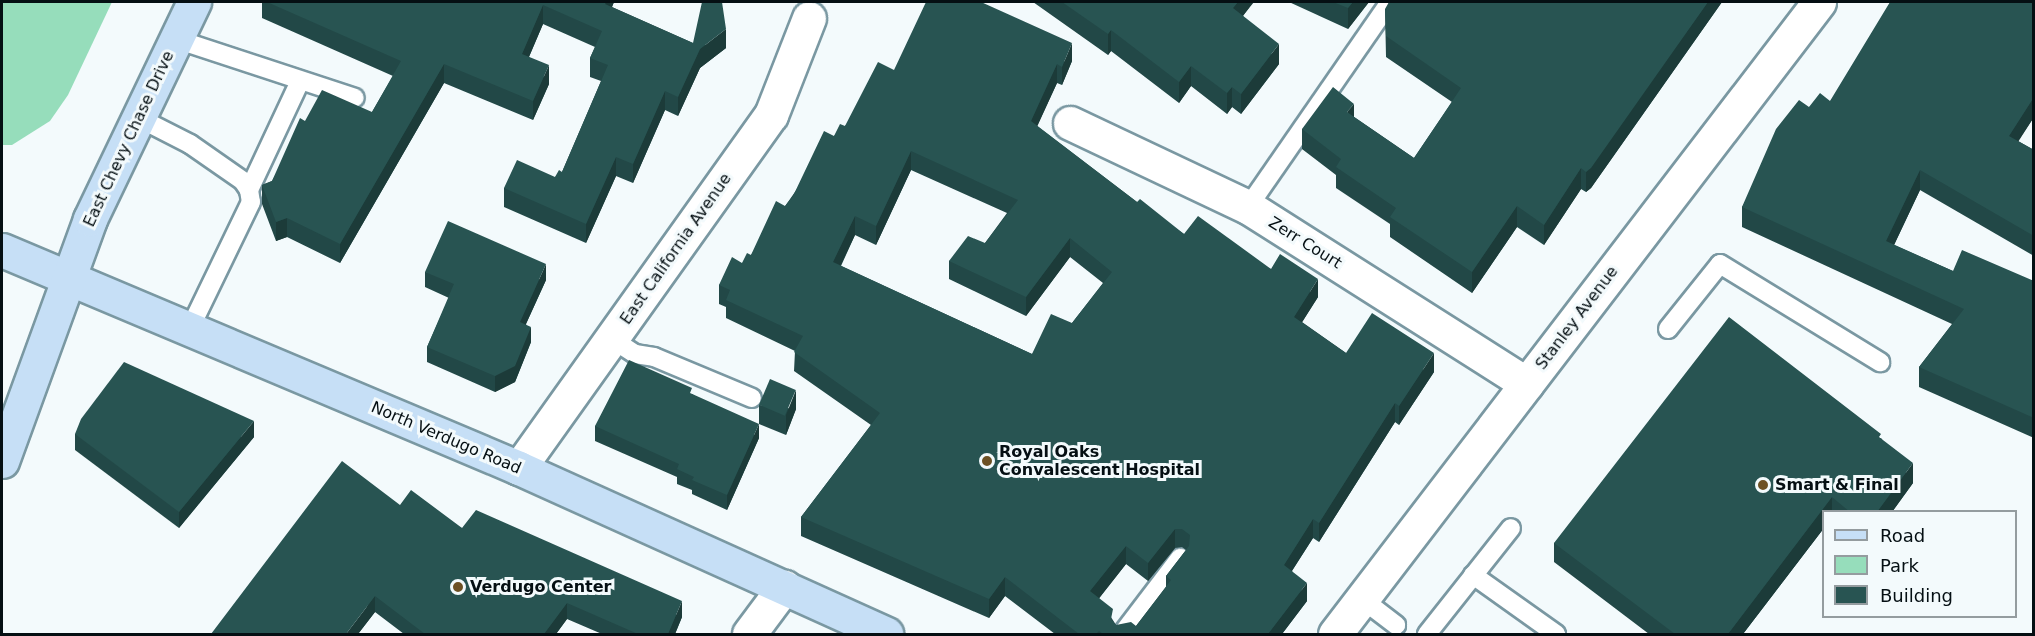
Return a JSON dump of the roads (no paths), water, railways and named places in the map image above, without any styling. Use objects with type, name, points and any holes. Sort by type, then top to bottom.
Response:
[{"type":"main road","name":"East Chevy Chase Drive","points":[[2,461],[66,279],[90,219],[194,2]]},
{"type":"main road","name":"North Verdugo Road","points":[[2,250],[66,279],[519,468],[886,634]]},
{"type":"street","name":"Stanley Avenue","points":[[1335,634],[1820,2]]},
{"type":"street","name":"East California Avenue","points":[[519,468],[771,115],[808,18]]},
{"type":"street","name":"Zerr Court","points":[[1070,123],[1248,207],[1527,384]]},
{"type":"street","points":[[749,634],[784,587]]},
{"type":"lane","points":[[1248,207],[1388,6]]},
{"type":"lane","points":[[176,39],[355,98]]},
{"type":"lane","points":[[249,190],[300,81]]},
{"type":"lane","points":[[139,118],[190,144],[243,181],[249,190],[251,202],[189,330]]},
{"type":"lane","points":[[1668,329],[1720,264],[1880,362]]},
{"type":"lane","points":[[612,339],[635,354],[654,357],[752,398]]},
{"type":"lane","points":[[1427,634],[1510,528]]},
{"type":"lane","points":[[1122,634],[1180,558]]},
{"type":"lane","points":[[1473,575],[1556,634]]},
{"type":"lane","points":[[1362,599],[1396,625]]},
{"type":"place","name":"Royal Oaks Convalescent Hospital","points":[[987,461]]},
{"type":"place","name":"Smart & Final","points":[[1763,485]]},
{"type":"place","name":"Verdugo Center","points":[[458,587]]}]
